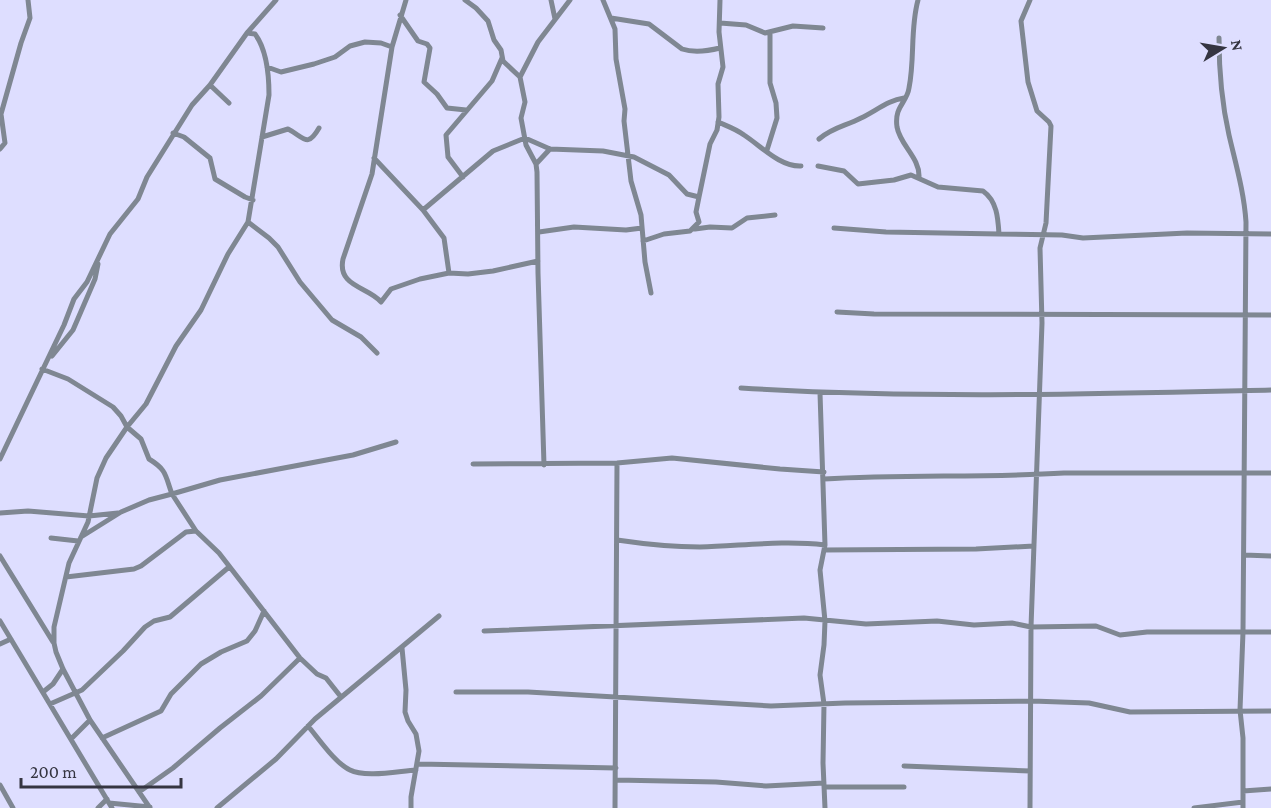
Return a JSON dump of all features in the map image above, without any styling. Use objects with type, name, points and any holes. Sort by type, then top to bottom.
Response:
[{"type":"street","points":[[0,149],[5,143],[1,114],[30,18],[28,0]]},
{"type":"street","points":[[0,459],[78,293],[87,282],[110,234],[138,199],[147,177],[192,105],[210,85],[247,33],[276,0]]},
{"type":"street","points":[[406,0],[392,47],[372,174],[341,265],[346,278],[381,302],[394,287],[449,273],[468,274],[493,271],[538,261]]},
{"type":"street","points":[[465,0],[477,8],[488,21],[494,40],[501,50],[502,58],[520,76],[525,102],[520,114],[525,138],[536,164],[544,465]]},
{"type":"street","points":[[551,0],[555,19]]},
{"type":"street","points":[[520,76],[538,42],[570,0]]},
{"type":"street","points":[[603,0],[615,29],[615,50],[625,109],[624,121],[631,182],[640,208],[651,293]]},
{"type":"street","points":[[693,229],[699,222],[696,212],[710,144],[718,122],[720,95],[718,85],[723,67],[720,48],[720,0]]},
{"type":"street","points":[[918,0],[912,20],[914,45],[909,89],[897,115],[900,137],[906,144],[920,177]]},
{"type":"street","points":[[1030,0],[1020,26],[1028,82],[1037,111],[1051,126],[1046,224],[1040,248],[1041,314],[1031,627],[1030,808]]},
{"type":"street","points":[[400,15],[418,41],[428,44],[430,48],[423,80],[426,85],[436,92],[447,108],[466,110]]},
{"type":"street","points":[[611,18],[649,24],[682,49],[689,51],[708,51],[720,48]]},
{"type":"street","points":[[720,23],[746,24],[765,33],[793,26],[823,27]]},
{"type":"street","points":[[54,643],[54,627],[69,563],[89,516],[97,478],[106,458],[146,405],[176,346],[201,310],[228,254],[248,222],[269,95],[267,67],[260,42],[255,34],[255,24]]},
{"type":"street","points":[[247,33],[255,34]]},
{"type":"street","points":[[767,150],[777,118],[776,103],[770,83],[770,33]]},
{"type":"street","points":[[1194,808],[1243,805],[1243,738],[1240,710],[1244,632],[1245,234],[1243,193],[1236,155],[1227,126],[1221,86],[1219,38]]},
{"type":"street","points":[[267,67],[281,72],[314,64],[335,57],[357,43],[381,43],[392,47]]},
{"type":"street","points":[[463,177],[448,157],[447,132],[492,81],[502,58]]},
{"type":"street","points":[[210,85],[229,103]]},
{"type":"street","points":[[819,139],[840,125],[858,120],[888,102],[904,98]]},
{"type":"street","points":[[718,122],[741,132],[785,163],[801,166]]},
{"type":"street","points":[[262,137],[288,129],[304,140],[309,140],[319,128]]},
{"type":"street","points":[[173,133],[184,137],[211,159],[215,178],[253,200]]},
{"type":"street","points":[[423,210],[493,151],[525,138],[550,149],[603,151],[620,153],[629,158],[634,157],[669,175],[690,196],[699,197]]},
{"type":"street","points":[[536,164],[550,149]]},
{"type":"street","points":[[374,158],[423,210],[444,238],[449,273]]},
{"type":"street","points":[[818,166],[844,171],[858,184],[894,180],[911,175],[920,177],[938,187],[986,193],[995,208],[999,234]]},
{"type":"street","points":[[643,242],[664,234],[693,229],[732,228],[747,218],[775,215]]},
{"type":"street","points":[[248,222],[278,247],[300,282],[332,320],[357,334],[377,353]]},
{"type":"street","points":[[539,232],[574,227],[626,230],[642,228]]},
{"type":"street","points":[[834,228],[886,232],[1042,234],[1088,238],[1187,233],[1271,234]]},
{"type":"street","points":[[43,370],[53,353],[73,330],[98,270],[98,258]]},
{"type":"street","points":[[72,306],[85,303]]},
{"type":"street","points":[[837,312],[1271,315]]},
{"type":"street","points":[[43,370],[68,380],[108,403],[117,411],[127,428],[141,439],[149,459],[160,465],[172,494],[196,531],[219,553],[300,658],[317,674],[326,678],[342,697]]},
{"type":"street","points":[[741,388],[820,393],[1038,395],[1271,390]]},
{"type":"street","points":[[820,393],[824,471],[824,548],[820,570],[825,621],[820,675],[824,704],[825,808]]},
{"type":"street","points":[[51,538],[79,539],[121,512],[149,500],[220,480],[353,455],[396,442]]},
{"type":"street","points":[[473,464],[617,463],[672,458],[824,471]]},
{"type":"street","points":[[615,808],[617,463]]},
{"type":"street","points":[[824,479],[912,476],[1271,473]]},
{"type":"street","points":[[0,513],[28,511],[89,516],[121,512]]},
{"type":"street","points":[[66,577],[134,569],[186,532],[196,531]]},
{"type":"street","points":[[617,540],[701,547],[807,543],[824,548],[976,549],[1034,546]]},
{"type":"street","points":[[1244,555],[1271,556]]},
{"type":"street","points":[[0,556],[54,643],[63,669],[90,720],[150,807]]},
{"type":"street","points":[[50,704],[88,686],[145,627],[176,613],[229,567]]},
{"type":"street","points":[[102,738],[161,711],[171,694],[201,664],[247,641],[264,611]]},
{"type":"street","points":[[217,808],[276,759],[308,726],[439,616]]},
{"type":"street","points":[[484,631],[804,618],[866,624],[937,621],[974,625],[1001,622],[1031,627],[1096,626],[1120,634],[1271,632]]},
{"type":"street","points":[[0,621],[110,804]]},
{"type":"street","points":[[0,644],[11,639]]},
{"type":"street","points":[[402,648],[406,690],[405,712],[416,734],[419,751],[411,808]]},
{"type":"street","points":[[139,792],[173,768],[261,696],[300,658]]},
{"type":"street","points":[[43,692],[53,684],[63,669]]},
{"type":"street","points":[[456,692],[528,692],[771,706],[1032,701],[1089,703],[1130,712],[1271,711]]},
{"type":"street","points":[[71,739],[90,720]]},
{"type":"street","points":[[308,726],[344,766],[352,771],[374,773],[417,767],[616,768]]},
{"type":"street","points":[[904,766],[1030,771]]},
{"type":"street","points":[[615,780],[716,782],[766,786],[903,787]]},
{"type":"street","points":[[0,785],[13,808]]},
{"type":"street","points":[[1243,791],[1271,789]]},
{"type":"street","points":[[98,808],[110,804],[150,807]]}]
